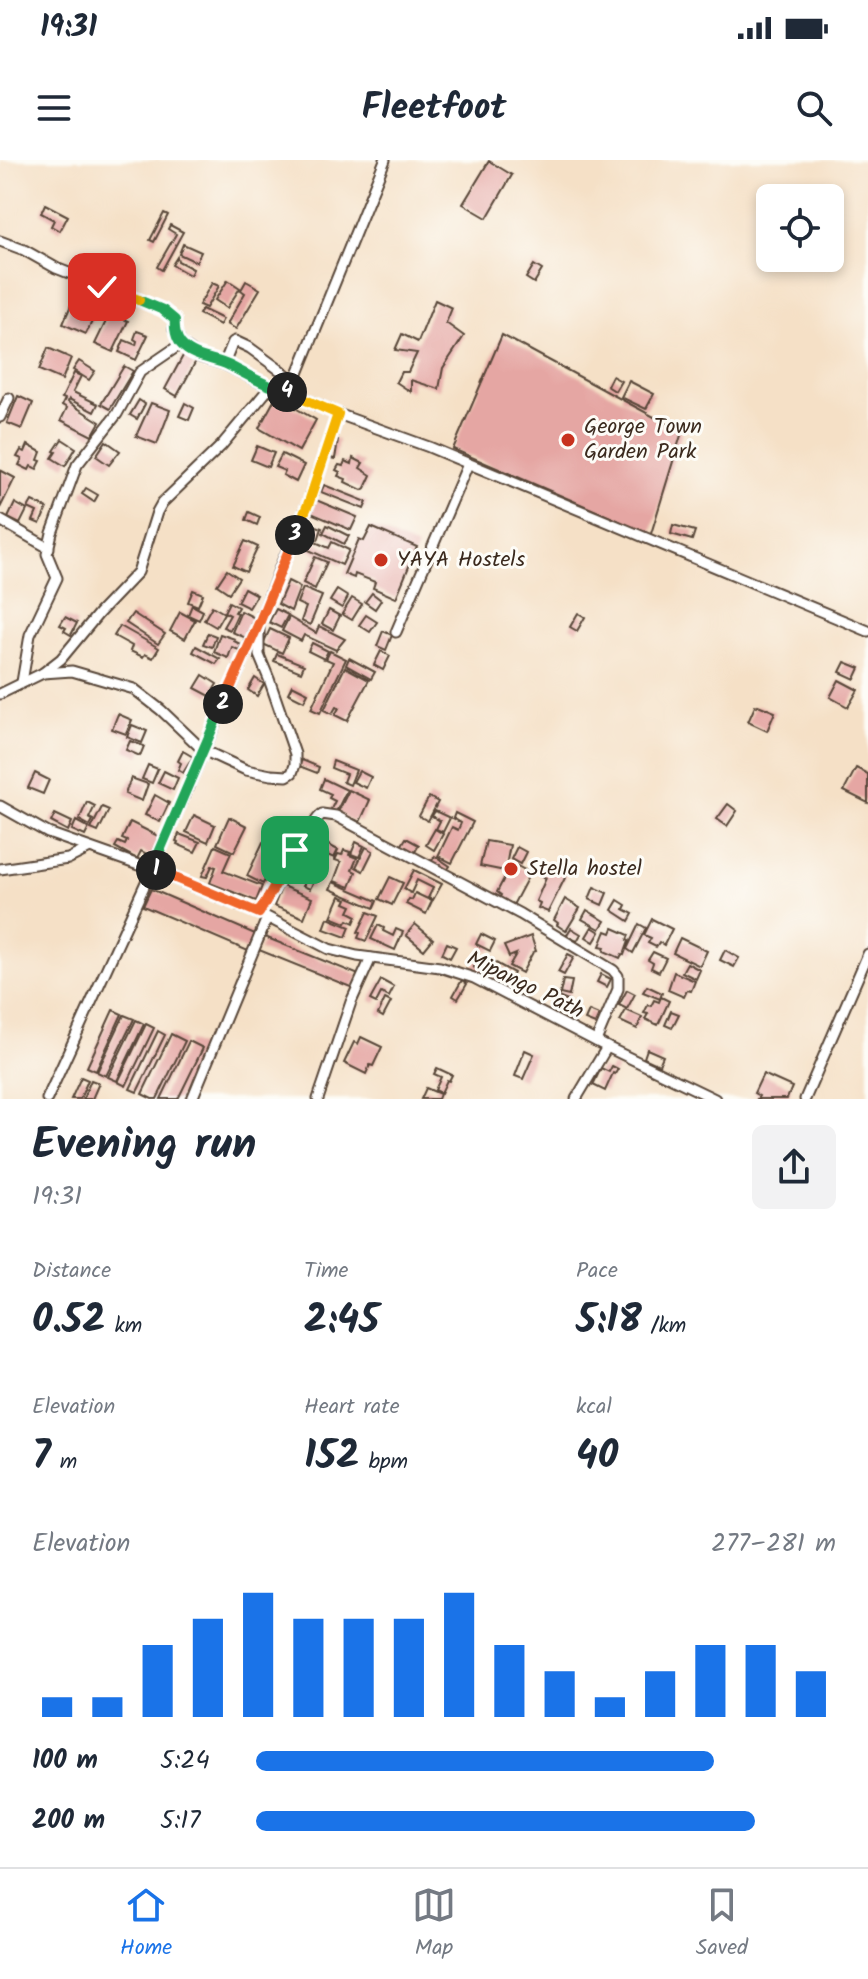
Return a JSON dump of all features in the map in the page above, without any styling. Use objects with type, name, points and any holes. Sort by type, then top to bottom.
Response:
[{"type":"street","points":[[290,393],[385,160]]},
{"type":"street","points":[[0,241],[56,268],[163,310],[175,320],[174,329],[181,344],[200,357],[224,364],[270,387],[338,414],[429,447],[868,631]]},
{"type":"street","points":[[224,364],[235,341],[250,348],[295,381]]},
{"type":"street","points":[[22,682],[30,635],[57,578],[47,554],[77,465],[117,414],[140,372],[181,344]]},
{"type":"street","points":[[0,694],[43,673],[61,659],[138,572],[162,503],[221,446],[270,387]]},
{"type":"street","points":[[0,417],[9,398]]},
{"type":"street","points":[[47,1099],[260,621],[309,502],[338,414]]},
{"type":"street","points":[[396,632],[468,464]]},
{"type":"street","points":[[0,520],[49,548]]},
{"type":"street","points":[[43,673],[72,671],[134,689],[203,750],[246,770],[287,776],[295,765],[295,754],[259,655],[260,621]]},
{"type":"street","name":"Mipango Path","points":[[0,806],[48,833],[152,869],[263,916],[329,949],[440,967],[463,974],[715,1099]]},
{"type":"street","points":[[193,1098],[263,916],[295,850],[322,814],[336,816],[520,914],[613,970],[618,976],[618,989],[596,1041]]},
{"type":"street","points":[[0,869],[68,859],[88,849]]},
{"type":"street","points":[[805,1099],[868,954]]},
{"type":"street","points":[[318,1099],[351,1002],[371,958]]},
{"type":"street","points":[[576,1099],[607,1047]]},
{"type":"building","points":[[489,161],[512,175],[487,218],[463,204]]},
{"type":"building","points":[[45,204],[68,216],[60,231],[51,226],[54,220],[41,213]]},
{"type":"building","points":[[164,213],[168,215],[154,242],[150,240]]},
{"type":"building","points":[[170,225],[183,232],[162,270],[157,267],[176,234],[168,229]]},
{"type":"building","points":[[183,244],[201,252],[196,262],[179,254]]},
{"type":"building","points":[[177,257],[178,261],[193,269],[190,275],[172,265]]},
{"type":"building","points":[[534,265],[542,270],[534,283],[526,278]]},
{"type":"building","points":[[228,280],[240,288],[227,308],[215,300]]},
{"type":"building","points":[[246,281],[260,289],[236,329],[227,324],[245,293],[241,290]]},
{"type":"building","points":[[212,283],[219,286],[206,308],[199,305]]},
{"type":"building","points":[[73,300],[97,311],[86,334],[63,324]]},
{"type":"building","points":[[435,300],[452,308],[446,323],[464,336],[443,368],[439,389],[411,380],[411,392],[396,382],[401,372],[408,372],[417,353],[395,350],[402,334],[418,342]]},
{"type":"building","points":[[202,309],[223,319],[220,325],[199,314]]},
{"type":"building","points":[[110,313],[128,321],[113,352],[95,344]]},
{"type":"building","points":[[137,331],[148,335],[136,360],[119,352],[124,340],[136,345],[134,339]]},
{"type":"building","name":"George Town Garden Park","points":[[502,335],[682,432],[650,537],[453,449]]},
{"type":"building","points":[[48,348],[71,358],[62,380],[39,370]]},
{"type":"building","points":[[184,354],[196,361],[177,396],[165,389]]},
{"type":"building","points":[[79,361],[95,371],[89,380],[73,370]]},
{"type":"building","points":[[124,366],[133,371],[110,409],[101,404]]},
{"type":"building","points":[[74,373],[81,376],[73,392],[98,404],[94,412],[69,399],[68,402],[100,422],[92,436],[61,420],[67,408],[62,405],[65,399],[62,398]]},
{"type":"building","points":[[612,376],[621,381],[615,391],[607,386]]},
{"type":"building","points":[[629,381],[654,394],[646,409],[621,397]]},
{"type":"building","points":[[18,396],[33,403],[22,429],[7,423]]},
{"type":"building","points":[[276,397],[316,420],[299,451],[259,428]]},
{"type":"building","points":[[139,400],[145,404],[137,419],[130,415]]},
{"type":"building","points":[[151,403],[170,410],[157,444],[136,436]]},
{"type":"building","points":[[185,403],[194,408],[189,420],[179,416]]},
{"type":"building","points":[[62,439],[76,448],[65,466],[52,458]]},
{"type":"building","points":[[333,439],[338,440],[335,459],[330,458]]},
{"type":"building","points":[[106,441],[120,451],[109,465],[96,456]]},
{"type":"building","points":[[28,445],[41,452],[37,469],[31,466],[29,470],[19,465],[22,459],[17,457],[21,450],[25,452]]},
{"type":"building","points":[[257,446],[274,453],[268,467],[251,460]]},
{"type":"building","points":[[282,454],[304,465],[296,482],[283,475],[285,471],[275,467]]},
{"type":"building","points":[[353,458],[363,463],[360,468],[371,475],[362,490],[345,482],[346,479],[338,476],[340,472],[336,470],[345,461],[352,464]]},
{"type":"building","points":[[0,470],[15,478],[0,508]]},
{"type":"building","points":[[324,485],[367,502],[364,509],[321,492]]},
{"type":"building","points":[[86,488],[98,495],[94,502],[82,494]]},
{"type":"building","points":[[316,500],[357,517],[351,530],[311,513]]},
{"type":"building","points":[[32,501],[47,508],[40,524],[33,521],[37,512],[28,508]]},
{"type":"building","points":[[15,503],[27,510],[20,524],[8,518]]},
{"type":"building","points":[[249,512],[260,517],[257,525],[246,520]]},
{"type":"building","points":[[309,523],[322,528],[318,540],[304,534]]},
{"type":"building","points":[[327,525],[349,536],[344,544],[323,533]]},
{"type":"building","points":[[673,525],[695,531],[692,540],[671,534]]},
{"type":"building","name":"YAYA Hostels","points":[[371,527],[417,547],[396,598],[373,588],[375,582],[355,574],[354,578],[344,574],[359,539],[364,541]]},
{"type":"building","points":[[306,538],[329,548],[332,542],[349,550],[342,565],[302,547]]},
{"type":"building","points":[[245,541],[258,547],[246,572],[233,566]]},
{"type":"building","points":[[315,557],[327,562],[315,589],[303,583]]},
{"type":"building","points":[[227,570],[239,578],[229,593],[217,585]]},
{"type":"building","points":[[288,581],[300,587],[291,611],[278,604]]},
{"type":"building","points":[[244,588],[257,595],[249,608],[237,602]]},
{"type":"building","points":[[303,588],[322,596],[310,625],[301,621],[306,607],[297,603]]},
{"type":"building","points":[[193,590],[203,594],[198,606],[188,602]]},
{"type":"building","points":[[337,590],[348,597],[342,608],[330,601]]},
{"type":"building","points":[[372,593],[381,600],[375,609],[365,602]]},
{"type":"building","points":[[352,598],[362,604],[352,620],[342,614]]},
{"type":"building","points":[[229,602],[238,607],[230,630],[223,627],[230,615],[224,612]]},
{"type":"building","points":[[192,605],[203,611],[199,620],[188,615]]},
{"type":"building","points":[[212,606],[224,613],[216,627],[204,620]]},
{"type":"building","points":[[276,609],[288,615],[281,628],[269,622]]},
{"type":"building","points":[[329,610],[340,616],[333,630],[322,624]]},
{"type":"building","points":[[241,611],[255,618],[246,638],[232,632]]},
{"type":"building","points":[[180,612],[195,620],[185,639],[170,631]]},
{"type":"building","points":[[133,613],[165,634],[158,644],[126,623]]},
{"type":"building","points":[[578,613],[585,617],[577,631],[570,627]]},
{"type":"building","points":[[366,615],[377,622],[370,632],[359,625]]},
{"type":"building","points":[[65,617],[77,623],[71,635],[60,625]]},
{"type":"building","points":[[289,617],[316,633],[319,626],[345,639],[336,650],[304,635],[301,641],[282,631]]},
{"type":"building","points":[[120,626],[159,648],[153,658],[130,651],[132,646],[114,636]]},
{"type":"building","points":[[270,629],[289,638],[282,653],[263,644]]},
{"type":"building","points":[[383,631],[392,635],[386,650],[377,646]]},
{"type":"building","points":[[208,633],[216,636],[212,647],[203,644]]},
{"type":"building","points":[[220,634],[242,645],[239,650],[232,647],[228,658],[214,652]]},
{"type":"building","points":[[312,643],[328,651],[324,659],[308,651]]},
{"type":"building","points":[[196,646],[220,659],[216,664],[193,652]]},
{"type":"building","points":[[330,651],[346,659],[320,713],[311,709],[333,662],[326,659]]},
{"type":"building","points":[[381,651],[390,656],[383,670],[374,665]]},
{"type":"building","points":[[277,654],[304,665],[301,672],[274,661]]},
{"type":"building","points":[[349,658],[375,672],[371,679],[346,665]]},
{"type":"building","points":[[845,662],[860,668],[855,679],[840,672]]},
{"type":"building","points":[[345,667],[369,680],[347,721],[335,715],[339,708],[336,707],[332,714],[324,710]]},
{"type":"building","points":[[203,675],[217,684],[210,696],[195,688]]},
{"type":"building","points":[[255,678],[264,684],[257,696],[248,690]]},
{"type":"building","points":[[839,680],[858,690],[848,707],[830,697]]},
{"type":"building","points":[[292,685],[308,693],[304,701],[288,693]]},
{"type":"building","points":[[758,705],[775,712],[767,731],[748,722]]},
{"type":"building","points":[[118,714],[132,720],[126,734],[112,729]]},
{"type":"building","points":[[132,725],[147,731],[142,743],[127,737]]},
{"type":"building","points":[[130,741],[144,746],[140,756],[126,750]]},
{"type":"building","points":[[183,751],[193,757],[183,773],[178,770],[181,763],[178,761]]},
{"type":"building","points":[[302,760],[319,767],[317,773],[299,766]]},
{"type":"building","points":[[333,761],[356,770],[350,785],[343,782],[346,774],[331,768]]},
{"type":"building","points":[[148,765],[158,769],[152,783],[142,779]]},
{"type":"building","points":[[856,768],[868,774],[868,803],[844,791]]},
{"type":"building","points":[[164,771],[178,778],[173,790],[158,783]]},
{"type":"building","points":[[359,771],[371,777],[366,788],[353,782]]},
{"type":"building","points":[[35,773],[49,780],[43,794],[28,788]]},
{"type":"building","points":[[131,778],[148,784],[142,801],[125,794]]},
{"type":"building","points":[[324,779],[347,790],[336,812],[331,809],[335,801],[329,798],[331,794],[320,789]]},
{"type":"building","points":[[349,790],[370,800],[360,822],[354,819],[352,822],[338,812]]},
{"type":"building","points":[[155,795],[169,803],[160,822],[145,815]]},
{"type":"building","points":[[429,797],[438,802],[428,821],[419,816]]},
{"type":"building","points":[[87,802],[95,806],[89,818],[93,820],[90,826],[79,820]]},
{"type":"building","points":[[728,804],[737,811],[727,826],[717,819]]},
{"type":"building","points":[[102,807],[109,810],[98,832],[91,829]]},
{"type":"building","points":[[435,811],[450,818],[443,832],[436,829],[440,821],[432,816]]},
{"type":"building","points":[[455,813],[473,822],[452,863],[438,856],[452,827],[458,830],[461,823],[453,818]]},
{"type":"building","points":[[55,814],[72,822],[68,831],[51,822]]},
{"type":"building","points":[[194,815],[215,825],[208,842],[186,832]]},
{"type":"building","points":[[229,817],[247,826],[234,852],[217,844]]},
{"type":"building","points":[[76,821],[89,828],[85,836],[72,830]]},
{"type":"building","points":[[130,822],[162,838],[153,857],[141,851],[137,859],[115,847],[118,842],[125,845],[127,841],[122,839]]},
{"type":"building","points":[[435,829],[443,834],[434,850],[426,845]]},
{"type":"building","points":[[179,834],[200,842],[195,852],[177,844]]},
{"type":"building","points":[[406,838],[419,845],[413,855],[400,848]]},
{"type":"building","points":[[319,840],[338,850],[334,858],[314,849]]},
{"type":"building","points":[[486,841],[510,845],[505,871],[480,866]]},
{"type":"building","points":[[263,842],[279,850],[263,884],[247,876]]},
{"type":"building","points":[[356,842],[364,846],[359,857],[351,854]]},
{"type":"building","points":[[215,846],[231,853],[223,871],[262,886],[256,901],[210,883],[216,867],[212,866],[207,877],[202,876]]},
{"type":"building","points":[[366,847],[373,851],[363,871],[356,867]]},
{"type":"building","points":[[517,847],[526,852],[520,864],[511,859]]},
{"type":"building","points":[[344,850],[357,858],[350,887],[334,881],[341,862],[335,860]]},
{"type":"building","points":[[435,856],[450,866],[446,872],[431,862]]},
{"type":"building","points":[[316,860],[322,864],[310,889],[303,886]]},
{"type":"building","points":[[512,863],[530,873],[512,907],[498,900],[501,895],[497,892]]},
{"type":"building","points":[[544,863],[567,874],[548,912],[538,908],[540,903],[536,901],[546,878],[538,874]]},
{"type":"building","points":[[414,870],[442,884],[433,900],[428,898],[433,888],[417,880],[411,893],[404,889]]},
{"type":"building","points":[[390,877],[403,883],[392,905],[379,899]]},
{"type":"building","points":[[333,882],[377,901],[374,908],[330,889]]},
{"type":"building","points":[[282,886],[312,898],[304,918],[274,906]]},
{"type":"building","points":[[594,887],[607,893],[602,905],[589,899]]},
{"type":"building","points":[[151,889],[255,934],[248,951],[143,906]]},
{"type":"building","points":[[415,893],[432,901],[426,914],[406,904]]},
{"type":"building","points":[[340,896],[352,906],[349,912],[357,916],[354,923],[331,917]]},
{"type":"building","points":[[565,899],[580,908],[566,931],[554,920]]},
{"type":"building","points":[[618,900],[626,905],[624,909],[633,914],[629,921],[612,910]]},
{"type":"building","points":[[587,910],[605,921],[600,929],[582,919]]},
{"type":"building","points":[[368,912],[378,916],[366,941],[358,938],[358,932]]},
{"type":"building","points":[[328,918],[350,927],[346,937],[324,929]]},
{"type":"building","points":[[652,919],[672,929],[664,945],[659,942],[656,947],[648,943],[651,938],[644,935]]},
{"type":"building","points":[[415,924],[433,939],[424,950],[406,935]]},
{"type":"building","points":[[639,924],[646,928],[633,953],[627,949]]},
{"type":"building","points":[[378,925],[393,936],[396,929],[403,932],[395,950],[371,939]]},
{"type":"building","points":[[592,927],[600,932],[594,942],[586,937]]},
{"type":"building","points":[[571,928],[581,934],[577,941],[566,936]]},
{"type":"building","points":[[613,928],[629,935],[624,955],[620,958],[600,946],[606,931],[611,933]]},
{"type":"building","points":[[481,934],[495,941],[490,951],[476,944]]},
{"type":"building","points":[[531,936],[536,951],[522,973],[509,966],[516,954],[509,957],[504,946]]},
{"type":"building","points":[[265,937],[359,975],[353,988],[259,950]]},
{"type":"building","points":[[680,938],[707,951],[700,966],[673,953]]},
{"type":"building","points":[[447,943],[456,947],[450,958],[442,954]]},
{"type":"building","points":[[725,950],[739,958],[734,967],[720,960]]},
{"type":"building","points":[[653,952],[666,958],[659,972],[651,968],[653,963],[648,960]]},
{"type":"building","points":[[568,954],[574,957],[564,975],[558,972]]},
{"type":"building","points":[[479,957],[488,962],[482,972],[473,967]]},
{"type":"building","points":[[492,961],[514,973],[508,985],[486,973]]},
{"type":"building","points":[[687,963],[700,970],[696,979],[682,972]]},
{"type":"building","points":[[674,972],[695,981],[684,997],[668,990]]},
{"type":"building","points":[[601,974],[611,979],[607,987],[597,982]]},
{"type":"building","points":[[381,980],[394,987],[389,997],[381,993],[376,1003],[370,1000]]},
{"type":"building","points":[[462,980],[467,984],[458,999],[453,996]]},
{"type":"building","points":[[563,980],[572,981],[569,996],[560,994]]},
{"type":"building","points":[[647,986],[662,993],[660,999],[643,992]]},
{"type":"building","points":[[627,990],[635,994],[627,1009],[619,1005]]},
{"type":"building","points":[[554,992],[568,1001],[563,1010],[549,1001]]},
{"type":"building","points":[[661,997],[669,1001],[658,1025],[645,1019],[648,1014],[644,1013],[648,1005],[651,1006],[654,1000],[659,1002]]},
{"type":"building","points":[[385,999],[391,1002],[383,1017],[378,1014]]},
{"type":"building","points":[[113,1010],[122,1014],[96,1071],[87,1067]]},
{"type":"building","points":[[626,1010],[642,1017],[637,1029],[620,1021]]},
{"type":"building","points":[[589,1011],[599,1015],[595,1024],[585,1020]]},
{"type":"building","points":[[671,1011],[679,1014],[672,1028],[665,1025]]},
{"type":"building","points":[[124,1015],[134,1019],[106,1076],[97,1072]]},
{"type":"building","points":[[136,1020],[144,1024],[117,1081],[108,1077]]},
{"type":"building","points":[[146,1024],[154,1028],[126,1086],[118,1082]]},
{"type":"building","points":[[158,1031],[165,1035],[137,1092],[130,1089]]},
{"type":"building","points":[[171,1034],[185,1041],[157,1099],[152,1099],[142,1094]]},
{"type":"building","points":[[361,1037],[382,1047],[366,1074],[344,1063],[354,1042],[358,1044]]},
{"type":"building","points":[[189,1041],[203,1048],[178,1099],[161,1099]]},
{"type":"building","points":[[647,1049],[663,1056],[659,1065],[644,1058]]},
{"type":"building","points":[[525,1050],[534,1054],[523,1079],[515,1076]]},
{"type":"building","points":[[612,1066],[618,1069],[605,1091],[593,1085],[601,1068],[609,1072]]},
{"type":"building","points":[[437,1068],[452,1075],[441,1093],[435,1090],[441,1077],[434,1074]]},
{"type":"building","points":[[763,1074],[792,1087],[787,1099],[757,1099],[759,1096],[754,1093]]},
{"type":"building","points":[[81,1077],[88,1080],[80,1099],[71,1099]]},
{"type":"building","points":[[91,1080],[99,1083],[92,1099],[83,1099]]},
{"type":"building","points":[[426,1088],[440,1094],[438,1099],[421,1099]]},
{"type":"place","name":"George Town Garden Park","points":[[568,440]]},
{"type":"place","name":"YAYA Hostels","points":[[381,560]]},
{"type":"place","name":"Stella hostel","points":[[511,869]]},
{"type":"route","points":[[102,287],[163,310],[175,320],[174,329],[181,344],[200,357],[224,364],[270,387],[338,414],[309,502],[152,869],[259,913],[295,850]]}]
